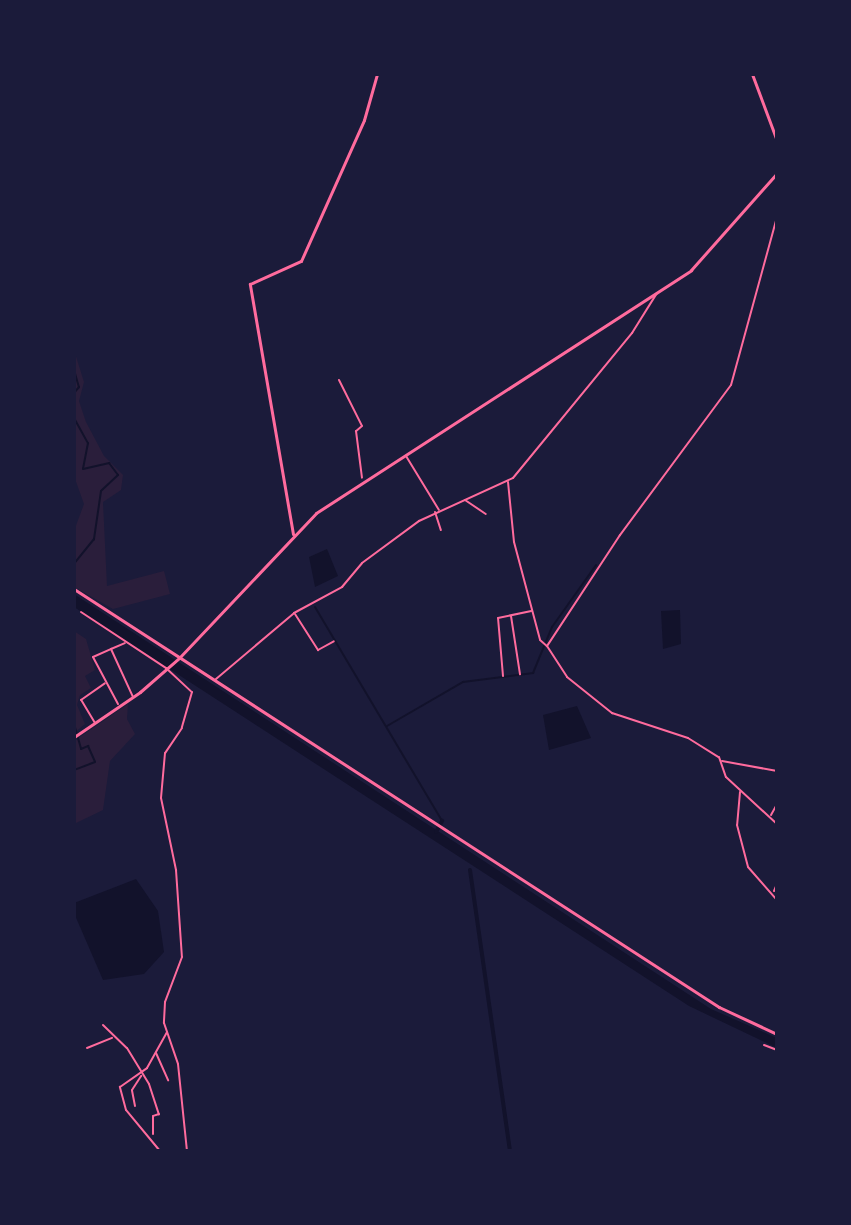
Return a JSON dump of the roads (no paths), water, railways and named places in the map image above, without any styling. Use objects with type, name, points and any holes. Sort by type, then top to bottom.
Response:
[{"type":"main road","points":[[293,534],[250,284],[301,261],[364,120],[377,74]]},
{"type":"main road","points":[[752,74],[777,141]]},
{"type":"main road","points":[[74,737],[133,698],[177,659],[293,534],[362,478],[405,454],[691,270],[777,173]]},
{"type":"main road","points":[[74,589],[177,659],[216,680],[719,1007],[777,1034]]},
{"type":"street","points":[[545,645],[620,535],[731,385],[777,217]]},
{"type":"street","points":[[216,680],[294,613],[342,587],[362,563],[437,511],[507,481],[632,333],[657,292]]},
{"type":"street","points":[[339,380],[362,426],[356,431],[362,478]]},
{"type":"street","points":[[405,454],[437,511],[441,530]]},
{"type":"street","points":[[507,481],[515,513],[514,542],[532,610],[545,645],[567,677],[612,713],[688,738],[722,761],[777,771]]},
{"type":"street","points":[[465,499],[486,514]]},
{"type":"street","points":[[503,676],[498,618],[532,610]]},
{"type":"street","points":[[81,612],[166,668],[193,698],[162,770],[163,817],[176,870],[182,957],[165,1002],[167,1032],[177,1055],[186,1109],[187,1151]]},
{"type":"street","points":[[294,613],[318,650],[334,641]]},
{"type":"street","points":[[511,614],[520,674]]},
{"type":"street","points":[[120,706],[93,657],[126,642]]},
{"type":"street","points":[[111,649],[133,698]]},
{"type":"street","points":[[95,723],[81,700],[106,682]]},
{"type":"street","points":[[722,761],[726,777],[762,814],[771,816],[777,824]]},
{"type":"street","points":[[741,791],[735,806],[741,846],[752,875],[773,892],[777,900]]},
{"type":"street","points":[[771,816],[777,804]]},
{"type":"street","points":[[773,892],[777,884]]},
{"type":"street","points":[[103,1025],[112,1038],[127,1048],[159,1114],[153,1116],[152,1136]]},
{"type":"street","points":[[135,1106],[132,1090],[167,1032]]},
{"type":"street","points":[[87,1048],[112,1038]]},
{"type":"street","points":[[764,1045],[777,1050]]},
{"type":"street","points":[[156,1053],[168,1080]]},
{"type":"street","points":[[141,1074],[120,1083],[122,1103],[152,1136],[160,1151]]},
{"type":"waterway","points":[[74,370],[79,387],[74,393]]},
{"type":"waterway","points":[[74,418],[88,443],[83,469],[109,463],[118,475],[101,491],[94,539],[74,564]]},
{"type":"waterway","points":[[387,726],[463,682],[533,673],[552,627],[596,565]]},
{"type":"waterway","points":[[315,607],[442,821]]},
{"type":"waterway","points":[[74,724],[81,749],[88,746],[95,762],[74,770]]},
{"type":"waterway","points":[[436,832],[442,821]]},
{"type":"waterway","points":[[470,870],[510,1151]]}]
